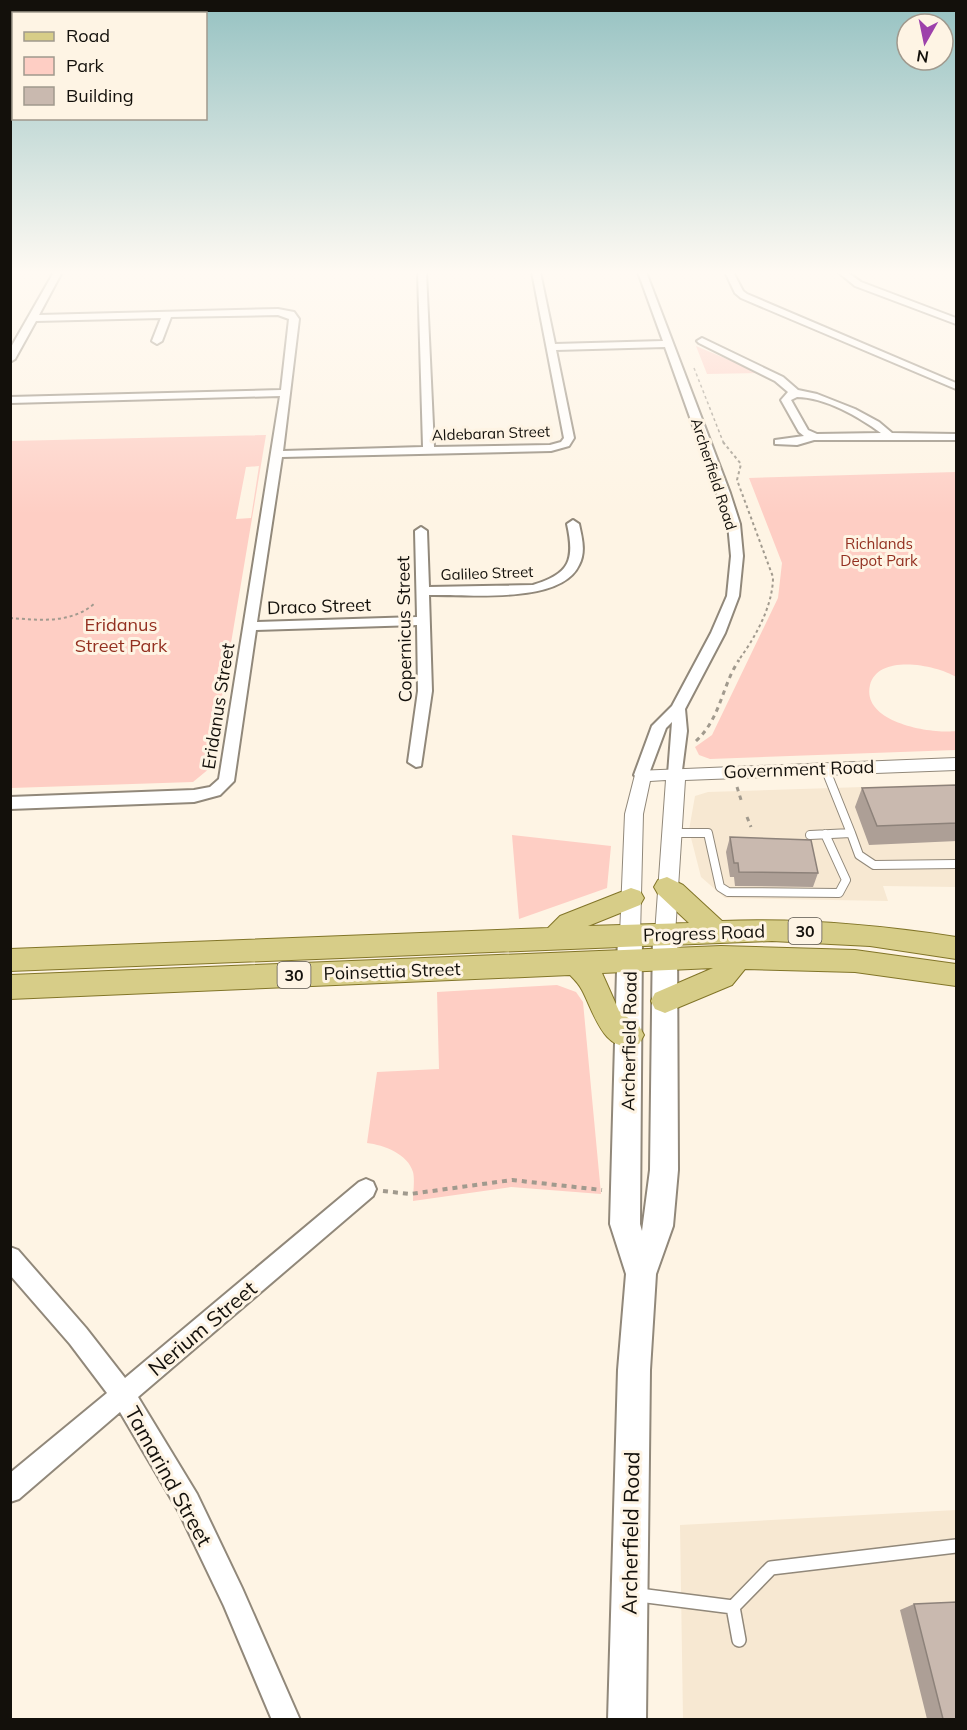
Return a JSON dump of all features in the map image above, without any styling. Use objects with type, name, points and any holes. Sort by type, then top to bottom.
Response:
[{"type":"main road","points":[[667,887],[687,902],[697,916],[716,932]]},
{"type":"main road","points":[[556,937],[569,922],[631,898]]},
{"type":"main road","name":"Progress Road","points":[[665,947],[716,932],[815,931],[893,938],[957,948]]},
{"type":"main road","name":"Poinsettia Street","points":[[10,960],[556,937],[630,948]]},
{"type":"main road","name":"Progress Road","points":[[630,948],[665,947],[740,957],[855,961],[957,975]]},
{"type":"main road","name":"Archerfield Road","points":[[627,1719],[634,1370],[641,1274],[658,1226],[663,1170],[665,947]]},
{"type":"main road","name":"Archerfield Road","points":[[630,948],[625,1224],[641,1274]]},
{"type":"main road","name":"Poinsettia Street","points":[[10,987],[577,963],[630,948]]},
{"type":"main road","points":[[665,1001],[722,977],[740,957]]},
{"type":"main road","points":[[577,963],[593,983],[608,1019],[629,1035]]},
{"type":"street","name":"Eridanus Street","points":[[10,803],[194,796],[206,795],[221,787],[229,774],[290,353]]},
{"type":"street","points":[[425,353],[429,451]]},
{"type":"street","name":"Aldebaran Street","points":[[276,454],[551,448],[565,444],[569,438],[552,353]]},
{"type":"street","name":"Archerfield Road","points":[[630,948],[634,814],[642,775],[659,726],[678,709],[727,614],[736,580],[737,556],[734,524],[671,353]]},
{"type":"street","points":[[722,353],[779,378],[795,393]]},
{"type":"street","points":[[878,353],[957,386]]},
{"type":"street","points":[[713,360],[726,355]]},
{"type":"street","points":[[10,400],[286,393]]},
{"type":"street","points":[[814,437],[804,432],[786,400],[788,396],[795,393],[815,396],[878,425],[889,436]]},
{"type":"street","points":[[779,442],[797,442],[814,437],[862,439],[889,436],[957,437]]},
{"type":"street","name":"Galileo Street","points":[[422,591],[534,589],[552,585],[573,566],[578,555],[573,524]]},
{"type":"street","name":"Copernicus Street","points":[[416,762],[425,691],[421,531]]},
{"type":"street","name":"Draco Street","points":[[251,626],[423,621]]},
{"type":"street","name":"Archerfield Road","points":[[665,947],[670,834],[680,731],[678,709]]},
{"type":"street","name":"Government Road","points":[[642,775],[957,764]]},
{"type":"street","name":"Nerium Street","points":[[10,1490],[366,1189]]},
{"type":"street","name":"Tamarind Street","points":[[10,1258],[78,1336],[123,1395],[188,1503],[233,1597],[286,1719]]},
{"type":"lane","points":[[825,768],[859,855],[874,866],[957,864]]},
{"type":"lane","points":[[670,834],[708,833],[720,887],[728,892],[838,893],[846,880],[825,834]]},
{"type":"lane","points":[[810,835],[851,834]]},
{"type":"lane","points":[[734,1607],[771,1568],[957,1545]]},
{"type":"lane","points":[[628,1594],[734,1607]]},
{"type":"lane","points":[[734,1607],[739,1640]]},
{"type":"path","points":[[10,618],[49,621],[83,613],[94,604]]},
{"type":"path","points":[[736,786],[742,803]]},
{"type":"path","points":[[747,817],[751,827]]},
{"type":"path","points":[[366,1189],[410,1194],[512,1180],[626,1190]]},
{"type":"shaded area","points":[[956,784],[956,887],[883,886],[888,901],[725,898],[701,877],[689,830],[695,796],[708,792]]},
{"type":"shaded area","points":[[956,1510],[956,1719],[683,1719],[680,1525]]},
{"type":"green space","points":[[699,353],[712,353],[760,373],[707,374]]},
{"type":"green space","name":"Eridanus Street Park","points":[[266,435],[210,768],[193,782],[11,788],[11,441]],"holes":[[[259,466],[251,518],[236,519],[246,467]]]},
{"type":"green space","name":"Richlands Depot Park","points":[[956,472],[956,677],[923,666],[896,665],[875,675],[870,685],[870,698],[876,709],[901,723],[916,728],[956,731],[956,750],[710,759],[699,755],[695,747],[712,735],[778,598],[782,563],[749,478]]},
{"type":"green space","points":[[512,835],[611,846],[607,888],[519,919]]},
{"type":"green space","points":[[557,985],[576,992],[583,1002],[601,1194],[511,1187],[413,1201],[414,1175],[406,1160],[388,1148],[367,1143],[377,1072],[439,1069],[437,992]]},
{"type":"building","points":[[957,785],[957,823],[877,826],[862,788]]},
{"type":"building","points":[[730,837],[811,840],[818,873],[739,872],[738,863],[734,863]]},
{"type":"building","points":[[957,1602],[957,1719],[943,1719],[914,1604]]}]
